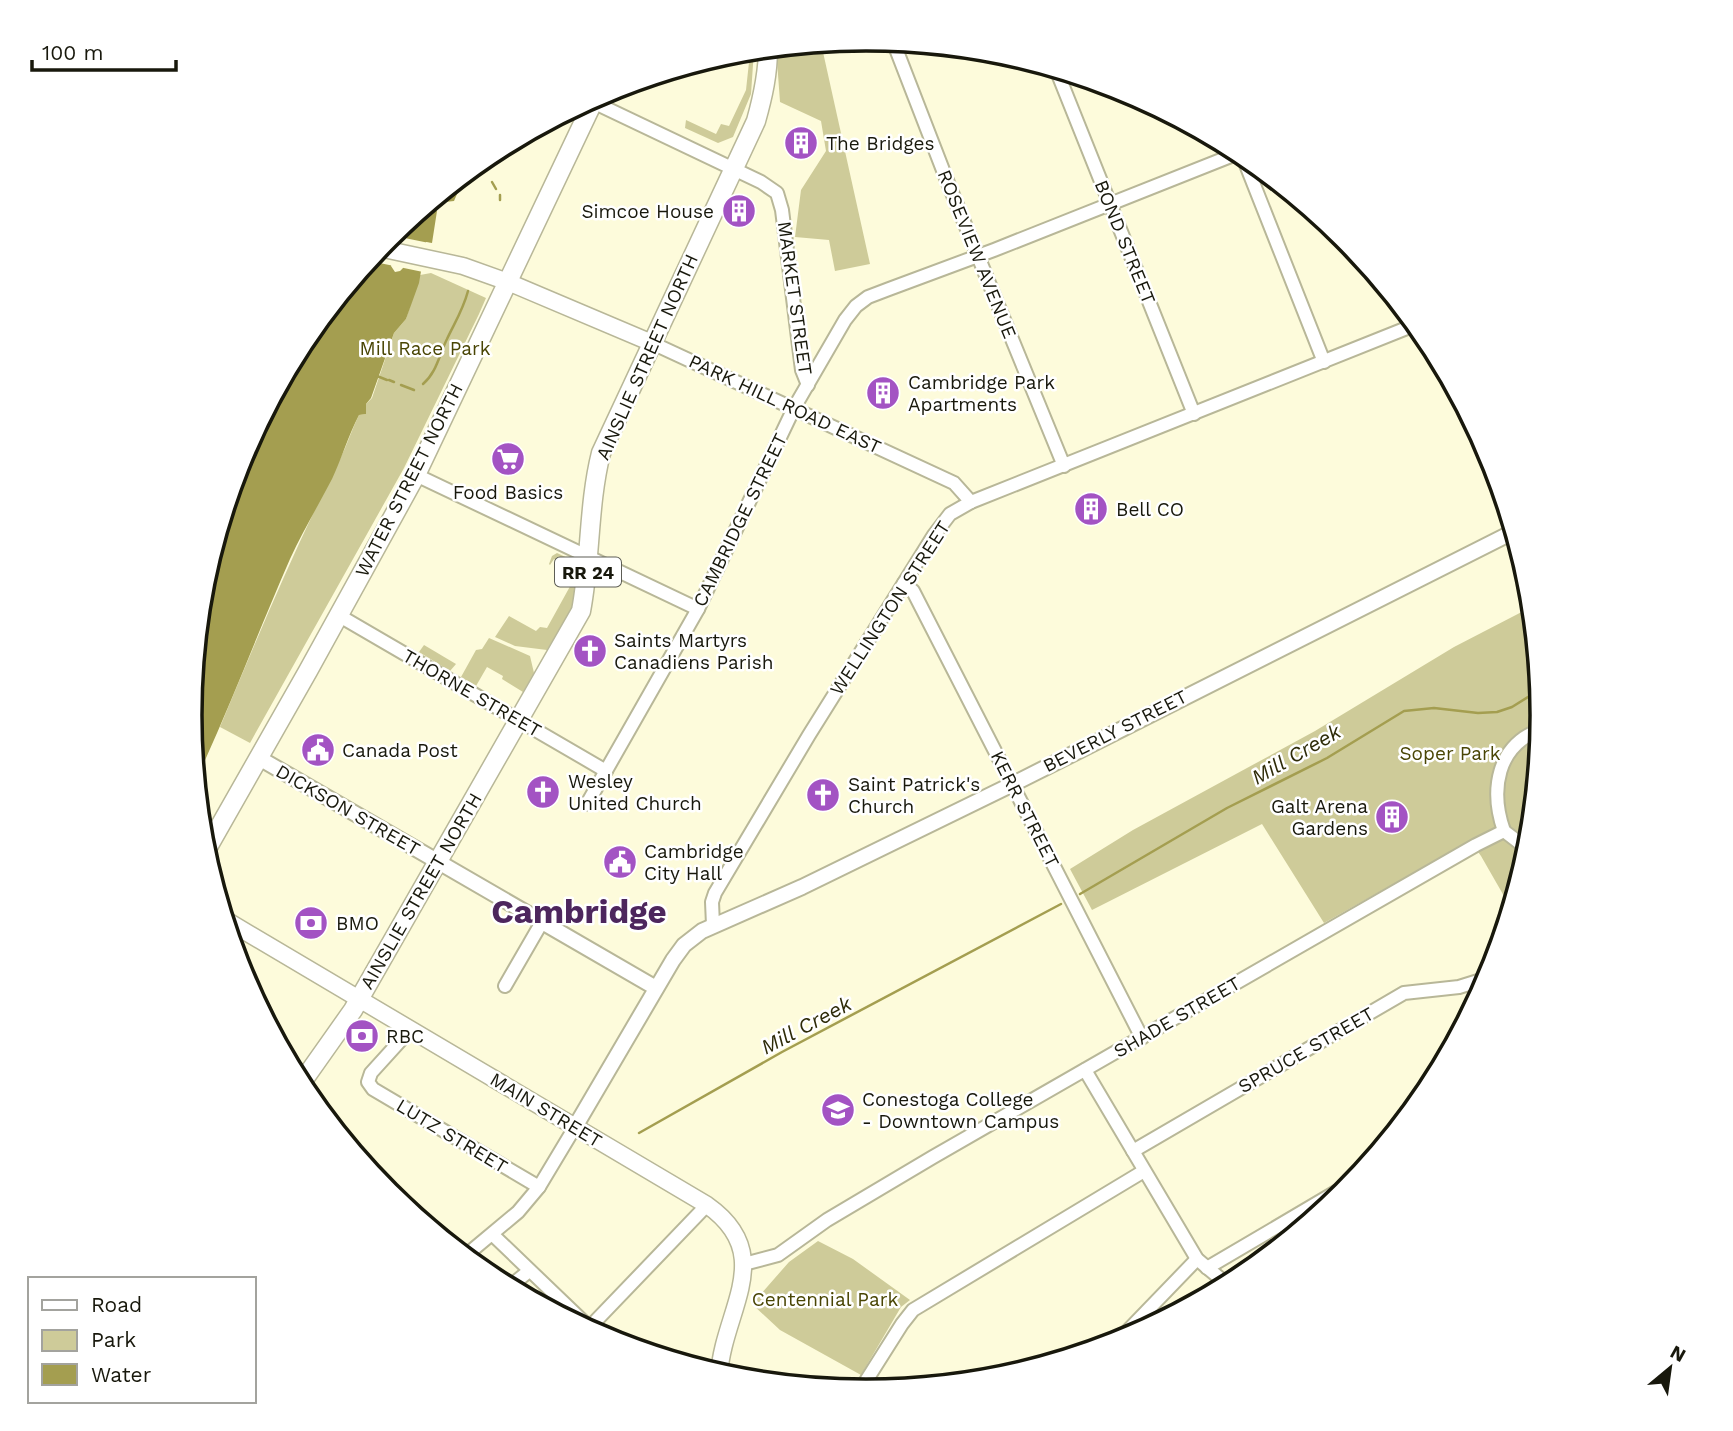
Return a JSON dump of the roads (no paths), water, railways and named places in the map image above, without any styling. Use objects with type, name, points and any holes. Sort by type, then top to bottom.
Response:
[{"type":"main road","name":"AINSLIE STREET NORTH","points":[[359,998],[581,611],[589,558],[596,474],[601,453],[756,121],[765,93],[768,58]]},
{"type":"main road","name":"WATER STREET NORTH","points":[[213,837],[416,475],[588,112]]},
{"type":"main road","name":"PARK HILL ROAD EAST","points":[[391,250],[463,266],[508,282],[652,343]]},
{"type":"main road","name":"MAIN STREET","points":[[236,926],[707,1205],[730,1227],[741,1249],[744,1264],[743,1285],[723,1342],[720,1364]]},
{"type":"main road","name":"RR 24","points":[[308,1075],[359,998]]},
{"type":"street","name":"ROSEVIEW AVENUE","points":[[901,52],[978,254],[1064,466]]},
{"type":"street","name":"BOND STREET","points":[[1060,80],[1194,414]]},
{"type":"street","points":[[605,104],[734,170]]},
{"type":"street","name":"CAMBRIDGE STREET","points":[[587,804],[698,609],[794,408],[845,320],[856,306],[878,293],[1227,157]]},
{"type":"street","name":"MARKET STREET","points":[[734,170],[761,181],[778,193],[802,370],[808,385]]},
{"type":"street","points":[[1249,172],[1324,362]]},
{"type":"street","name":"WELLINGTON STREET","points":[[713,925],[712,902],[715,893],[904,583],[945,519],[953,511],[1406,328]]},
{"type":"street","name":"PARK HILL ROAD EAST","points":[[652,343],[954,483],[971,502]]},
{"type":"street","points":[[416,475],[698,609]]},
{"type":"street","name":"BEVERLY STREET","points":[[713,925],[802,887],[1012,784],[1506,535]]},
{"type":"street","name":"KERR STREET","points":[[904,583],[913,591],[1142,1038]]},
{"type":"street","name":"THORNE STREET","points":[[338,615],[606,771]]},
{"type":"street","points":[[1519,842],[1504,831],[1497,804],[1497,782],[1503,764],[1516,745],[1531,734]]},
{"type":"street","name":"DICKSON STREET","points":[[259,758],[656,988]]},
{"type":"street","name":"SHADE STREET","points":[[744,1264],[778,1255],[827,1220],[1504,831]]},
{"type":"street","points":[[505,986],[542,922]]},
{"type":"street","points":[[472,1250],[518,1212],[539,1187],[684,945],[713,925]]},
{"type":"street","name":"SPRUCE STREET","points":[[1133,1151],[1404,993],[1459,987],[1476,982]]},
{"type":"street","name":"LUTZ STREET","points":[[410,1030],[371,1073],[368,1082],[373,1089],[539,1187]]},
{"type":"street","points":[[1085,1070],[1202,1264],[1219,1278]]},
{"type":"street","points":[[867,1380],[913,1310],[1144,1171]]},
{"type":"street","points":[[1140,1321],[1202,1264],[1325,1197]]},
{"type":"street","points":[[593,1321],[707,1205]]},
{"type":"street","points":[[493,1235],[571,1311]]},
{"type":"street","points":[[517,1281],[529,1271]]},
{"type":"water","points":[[458,191],[454,201],[445,202]]},
{"type":"water","points":[[435,210],[432,243],[426,242],[419,283],[406,319],[394,333],[371,398],[366,404],[366,414],[359,415],[332,479],[290,559],[203,764],[203,672],[207,629],[224,543],[252,461],[291,383],[339,311],[396,245],[391,266],[395,272],[403,268],[407,239],[405,237]]},
{"type":"waterway","points":[[492,182],[496,189]]},
{"type":"waterway","points":[[500,195],[500,200]]},
{"type":"waterway","points":[[423,384],[435,369],[468,291]]},
{"type":"waterway","points":[[377,376],[387,380]]},
{"type":"waterway","points":[[389,380],[394,382]]},
{"type":"waterway","points":[[401,385],[414,390]]},
{"type":"waterway","name":"Mill Creek","points":[[1080,894],[1227,808],[1327,758],[1404,711],[1434,708],[1478,713],[1497,712],[1512,707],[1531,695]]},
{"type":"waterway","name":"Mill Creek","points":[[639,1133],[782,1052],[1061,904]]},
{"type":"place","name":"The Bridges","points":[[801,143]]},
{"type":"place","name":"Simcoe House","points":[[739,211]]},
{"type":"place","name":"Cambridge Park Apartments","points":[[883,393]]},
{"type":"place","name":"Food Basics","points":[[508,459]]},
{"type":"place","name":"Bell CO","points":[[1091,509]]},
{"type":"place","name":"Saints Martyrs Canadiens Parish","points":[[590,651]]},
{"type":"place","name":"Canada Post","points":[[318,750]]},
{"type":"place","name":"Wesley United Church","points":[[543,792]]},
{"type":"place","name":"Saint Patrick's Church","points":[[823,795]]},
{"type":"place","name":"Galt Arena Gardens","points":[[1392,817]]},
{"type":"place","name":"Cambridge City Hall","points":[[620,862]]},
{"type":"place","name":"BMO","points":[[311,923]]},
{"type":"place","name":"RBC","points":[[362,1036]]},
{"type":"place","name":"Conestoga College - Downtown Campus","points":[[838,1110]]},
{"type":"district","name":"Cambridge","points":[[579,911]]},
{"type":"park label","name":"Mill Race Park","points":[[425,348]]},
{"type":"park label","name":"Soper Park","points":[[1450,753]]},
{"type":"park label","name":"Centennial Park","points":[[825,1299]]}]
